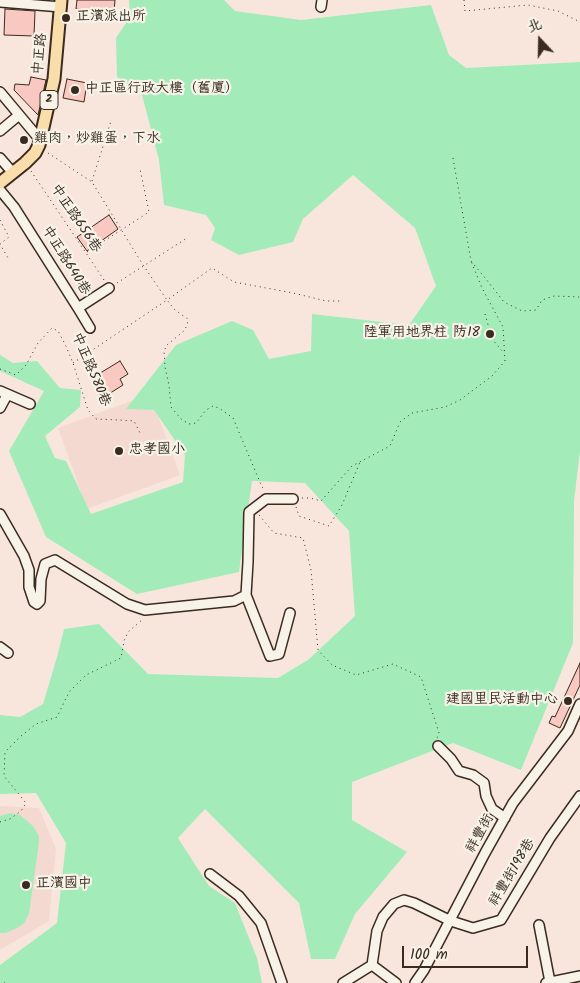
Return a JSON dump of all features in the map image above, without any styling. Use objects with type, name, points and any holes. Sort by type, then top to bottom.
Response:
[{"type":"main road","name":"中正路","points":[[0,183],[25,163],[40,144],[54,79],[61,4]]},
{"type":"street","points":[[0,2],[61,4]]},
{"type":"street","points":[[0,92],[40,144]]},
{"type":"street","points":[[0,131],[19,115]]},
{"type":"street","points":[[0,158],[13,173]]},
{"type":"street","name":"中正路640巷","points":[[0,190],[14,207],[78,308],[108,288]]},
{"type":"street","points":[[78,308],[90,328]]},
{"type":"street","points":[[0,408],[4,393],[30,404]]},
{"type":"street","points":[[290,613],[279,654],[270,656],[246,595],[249,512],[266,499],[293,498]]},
{"type":"street","points":[[0,514],[24,556],[29,570],[29,587],[34,602],[37,604],[40,602],[41,579],[45,564],[55,560],[127,604],[145,610],[234,601],[246,595]]},
{"type":"street","points":[[0,647],[8,653]]},
{"type":"street","name":"祥豐街","points":[[415,983],[451,921],[513,804],[568,731],[580,704]]},
{"type":"street","points":[[438,746],[451,759],[459,771],[473,775],[484,783],[486,796],[492,809],[505,818]]},
{"type":"street","name":"祥豐街198巷","points":[[372,965],[378,931],[383,917],[394,904],[404,900],[451,921],[473,928],[501,920],[550,838],[580,796]]},
{"type":"street","points":[[210,874],[239,896],[261,923],[282,983]]},
{"type":"street","points":[[539,925],[548,983],[580,976]]},
{"type":"street","points":[[343,983],[372,965],[396,983]]},
{"type":"path","points":[[464,0],[465,12],[528,5],[558,11],[580,22]]},
{"type":"path","points":[[92,182],[111,121]]},
{"type":"path","name":"中正路656巷","points":[[40,144],[92,182],[143,265],[174,310],[188,318],[185,330],[167,345],[164,352],[165,367],[170,385],[171,407],[181,419],[189,424],[196,423],[206,410],[213,406],[219,408],[232,418],[262,487],[279,499]]},
{"type":"path","points":[[360,462],[342,506],[329,526],[299,516],[293,498],[321,500],[352,466],[390,446],[400,422],[412,413],[445,407],[460,400],[492,376],[505,361],[503,327],[482,288],[471,261],[452,158]]},
{"type":"path","name":"中正路656巷","points":[[25,163],[108,288]]},
{"type":"path","points":[[86,253],[149,212],[140,169]]},
{"type":"path","points":[[0,220],[9,238],[0,244],[8,258]]},
{"type":"path","name":"中正路640巷","points":[[108,288],[187,238]]},
{"type":"path","points":[[471,261],[504,302],[522,311],[536,310],[542,300],[554,296],[580,297]]},
{"type":"path","points":[[73,363],[212,268],[234,282],[326,301],[340,301]]},
{"type":"path","points":[[484,314],[492,340],[505,354]]},
{"type":"path","name":"中正路580巷","points":[[0,369],[16,375],[26,364],[38,343],[52,328],[58,332],[73,363],[88,410],[96,419],[134,421],[141,435]]},
{"type":"path","points":[[254,509],[274,533],[303,538],[311,570],[318,650],[332,665],[356,675],[393,664],[421,677],[439,733],[437,738],[438,746]]},
{"type":"path","points":[[0,822],[10,819],[21,811],[26,803],[4,776],[6,752],[36,724],[57,717],[69,692],[86,675],[121,658],[124,641],[128,632],[142,620]]},
{"type":"shaded area","name":"忠孝國小","points":[[150,394],[180,475],[87,509],[58,428]]},
{"type":"shaded area","name":"正濱國中","points":[[0,806],[39,808],[56,849],[49,921],[0,950]]},
{"type":"green space","points":[[129,0],[224,0],[235,11],[301,20],[431,5],[449,55],[466,68],[580,62],[580,452],[574,501],[573,643],[521,770],[453,743],[352,782],[352,820],[407,852],[355,914],[335,959],[311,959],[299,903],[205,809],[178,838],[209,886],[235,903],[257,958],[262,983],[0,983],[0,965],[57,923],[66,843],[36,793],[0,794],[0,715],[20,717],[43,704],[64,629],[99,624],[148,674],[278,678],[308,660],[355,616],[349,531],[305,483],[252,481],[239,572],[137,594],[46,537],[9,451],[44,391],[0,371],[0,355],[13,363],[37,361],[60,388],[81,390],[80,407],[45,436],[55,458],[66,461],[91,514],[183,482],[185,455],[154,410],[126,409],[176,345],[232,321],[253,330],[269,359],[311,351],[312,314],[409,325],[436,286],[415,228],[353,175],[303,219],[293,242],[239,255],[211,240],[215,228],[206,215],[164,205],[159,160],[142,95],[117,77],[116,38],[130,17]]},
{"type":"green space","points":[[10,813],[20,815],[33,826],[39,836],[39,842],[29,914],[24,923],[19,927],[6,933],[0,933],[0,816]]},
{"type":"building","points":[[77,0],[115,0],[114,12],[76,9]]},
{"type":"building","points":[[5,9],[35,11],[34,36],[4,35]]},
{"type":"building","points":[[31,77],[46,80],[38,115],[14,90],[15,84],[29,85]]},
{"type":"building","name":"中正區行政大樓（舊廈）","points":[[67,79],[87,83],[84,102],[63,98]]},
{"type":"building","points":[[109,215],[118,229],[87,251],[77,237]]},
{"type":"building","points":[[120,361],[128,374],[120,379],[123,385],[104,397],[92,378]]},
{"type":"building","name":"建國里民活動中心","points":[[580,663],[580,685],[560,728],[549,723],[552,716],[555,717]]},
{"type":"place","name":"正濱派出所","points":[[66,18]]},
{"type":"place","name":"中正區行政大樓（舊廈）","points":[[75,90]]},
{"type":"place","name":"雞肉，炒雞蛋，下水","points":[[24,140]]},
{"type":"place","name":"陸軍用地界柱 防18","points":[[490,334]]},
{"type":"place","name":"忠孝國小","points":[[119,451]]},
{"type":"place","name":"建國里民活動中心","points":[[568,701]]},
{"type":"place","name":"正濱國中","points":[[26,885]]}]
